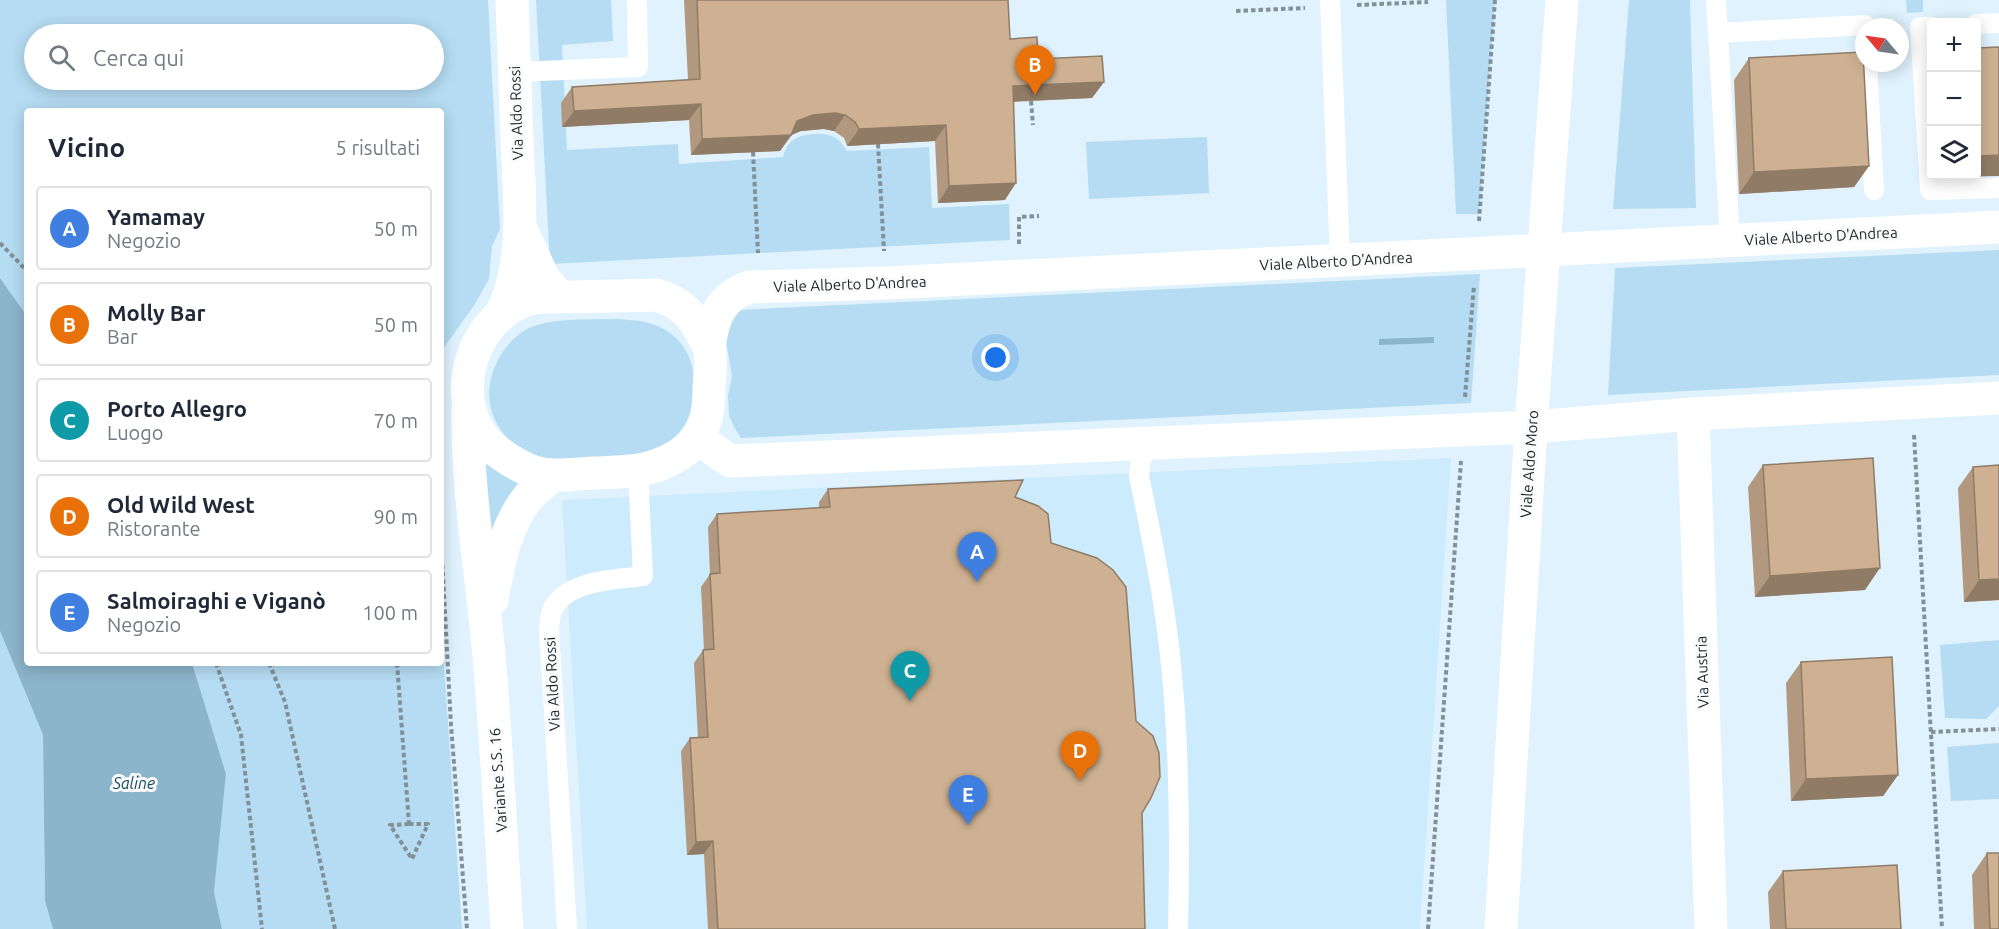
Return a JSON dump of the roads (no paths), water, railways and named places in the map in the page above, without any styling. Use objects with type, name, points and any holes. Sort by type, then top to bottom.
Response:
[{"type":"street","name":"Via Aldo Rossi","points":[[500,316],[513,286],[520,226],[512,0]]},
{"type":"street","name":"Viale Aldo Moro","points":[[1501,929],[1531,427],[1562,0]]},
{"type":"street","name":"Via Aldo Rossi","points":[[520,226],[543,277],[560,297]]},
{"type":"street","name":"Viale Alberto D'Andrea","points":[[697,438],[705,423],[709,406],[709,347],[714,320],[720,308],[742,290],[759,286],[886,283],[1999,227]]},
{"type":"street","points":[[500,316],[510,308],[539,297],[656,295],[674,301],[692,315],[709,347]]},
{"type":"street","name":"Variante S.S. 16","points":[[500,316],[486,331],[473,353],[470,367],[468,441],[473,518],[487,631],[507,929]]},
{"type":"street","points":[[468,403],[476,426],[488,444],[524,468],[553,475],[638,471],[661,465],[690,447],[697,438],[730,462],[1531,427],[1693,414],[1999,398]]},
{"type":"street","name":"Via Austria","points":[[1693,414],[1711,929]]},
{"type":"street","name":"Variante S.S. 16","points":[[487,631],[497,573],[512,521],[532,492],[553,475]]},
{"type":"lane","points":[[515,72],[638,67],[637,0]]},
{"type":"lane","points":[[1330,0],[1340,261]]},
{"type":"lane","points":[[1716,0],[1730,240]]},
{"type":"lane","points":[[1981,24],[1999,23]]},
{"type":"lane","points":[[1718,33],[1855,26]]},
{"type":"lane","points":[[1927,27],[1920,27],[1930,190],[1999,189]]},
{"type":"lane","points":[[1867,72],[1874,190]]},
{"type":"lane","points":[[1151,444],[1141,459],[1140,476],[1161,587],[1171,665],[1178,815],[1178,929]]},
{"type":"lane","name":"Via Aldo Rossi","points":[[567,929],[549,628],[552,610],[574,589],[586,583],[643,576],[638,471]]},
{"type":"water","name":"Saline","points":[[0,278],[24,312],[24,666],[193,666],[226,774],[214,892],[222,929],[53,929],[45,901],[43,735],[0,631]]},
{"type":"water","points":[[1434,337],[1434,343],[1379,345],[1379,339]]},
{"type":"place","name":"Molly Bar","points":[[1035,95]]},
{"type":"place","name":"Yamamay","points":[[977,582]]},
{"type":"place","name":"Porto Allegro","points":[[910,701]]},
{"type":"place","name":"Old Wild West","points":[[1080,781]]},
{"type":"place","name":"Salmoiraghi e Viganò","points":[[968,825]]}]
